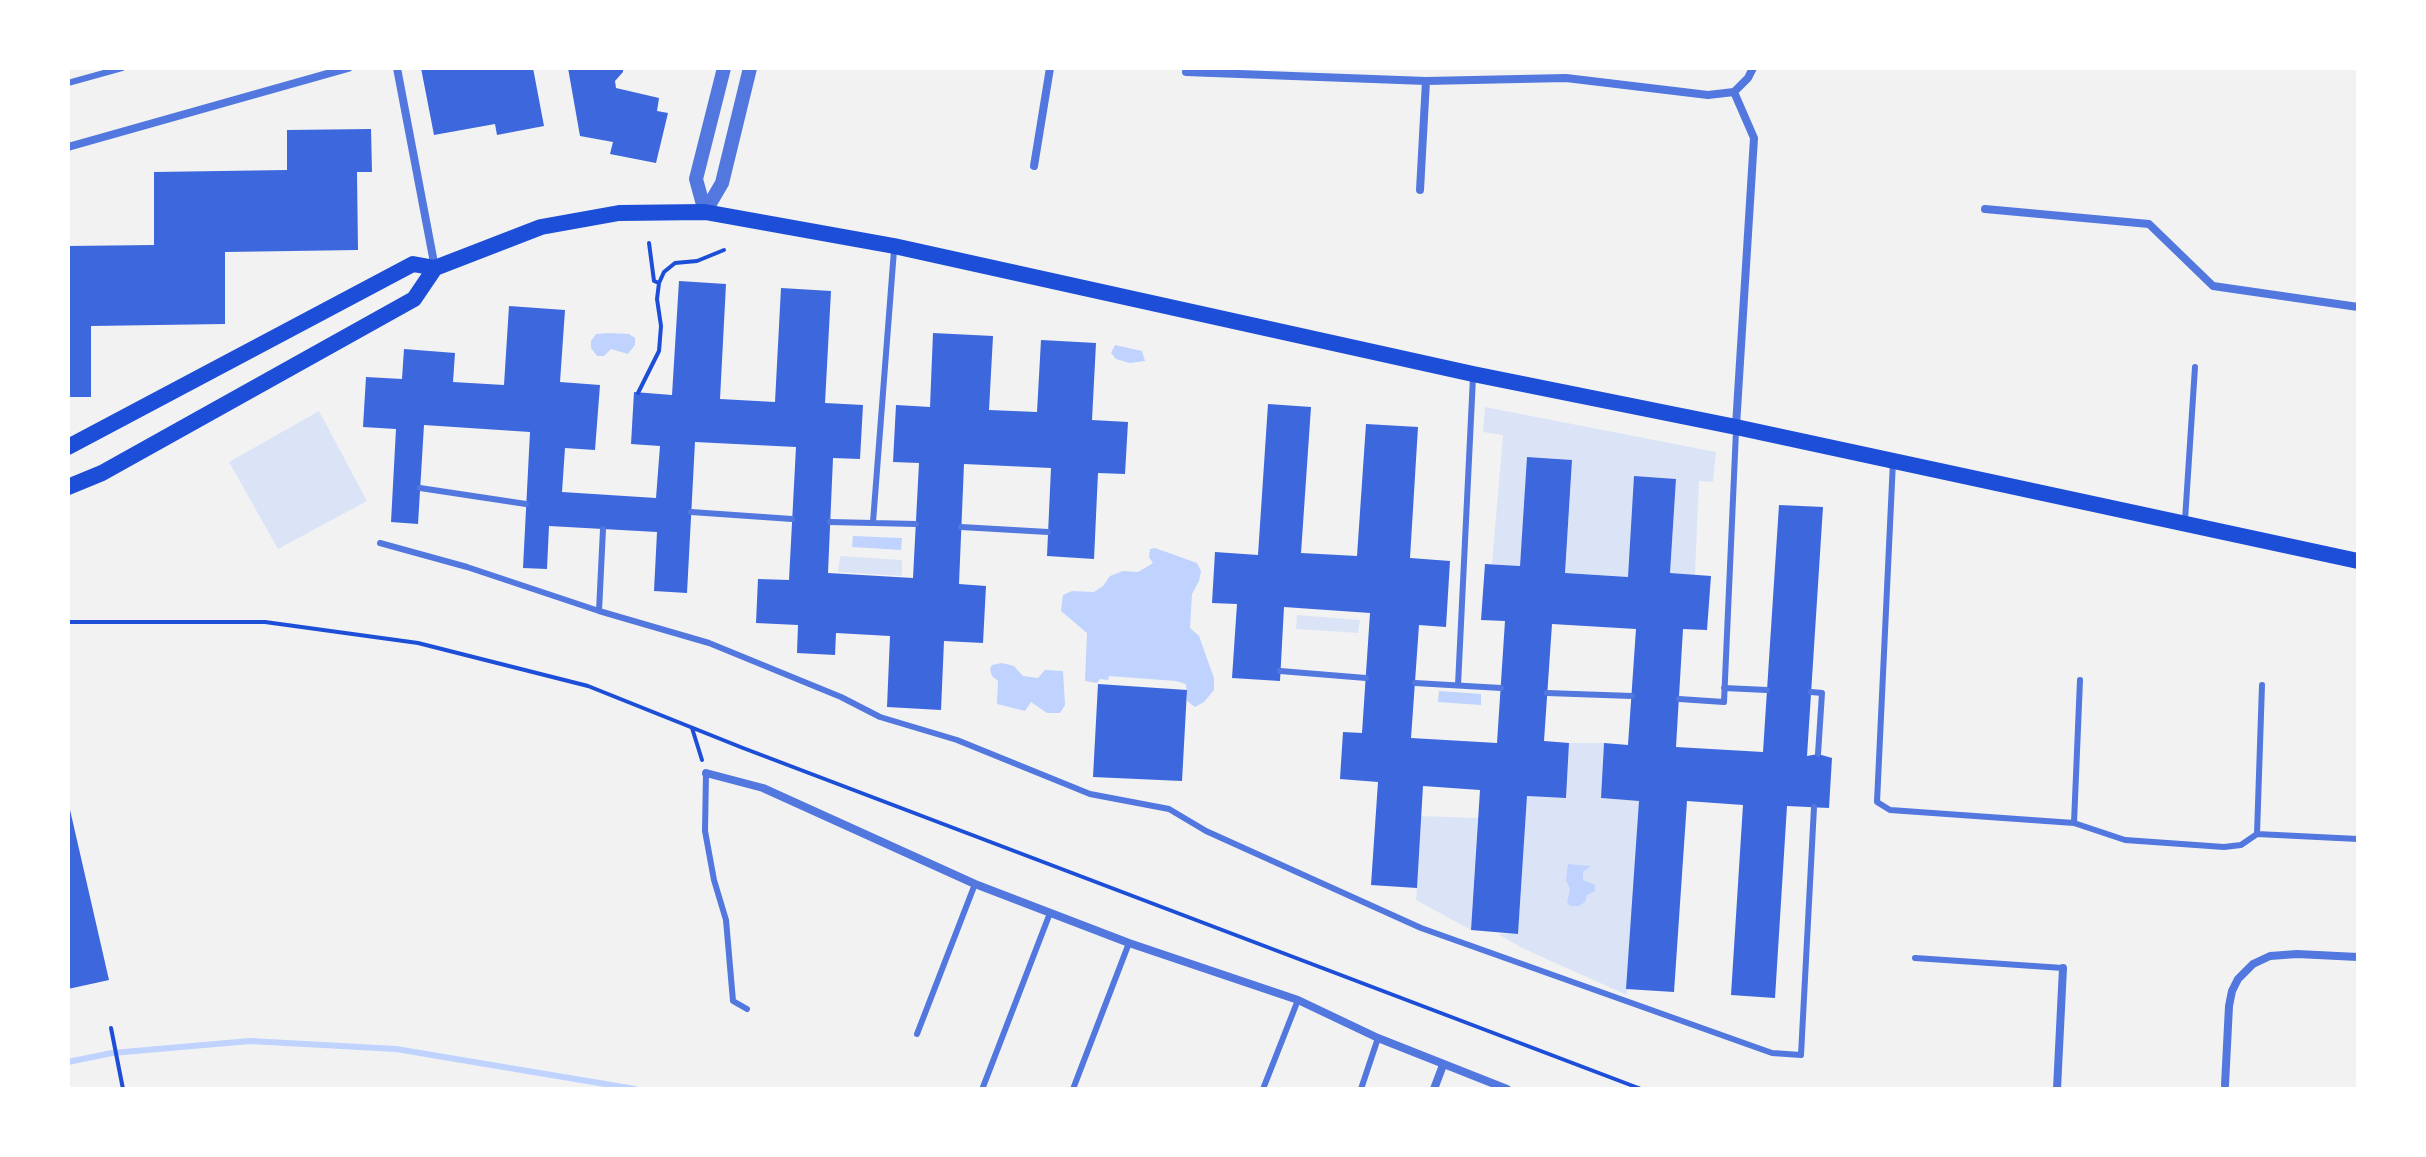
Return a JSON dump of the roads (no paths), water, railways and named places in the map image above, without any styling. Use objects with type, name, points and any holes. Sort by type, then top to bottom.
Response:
[{"type":"main road","points":[[68,447],[413,264],[435,268],[541,227],[619,213],[705,212],[894,246],[1473,374],[1736,427],[2358,561]]},
{"type":"main road","points":[[68,487],[102,473],[414,299],[435,268]]},
{"type":"street","points":[[68,147],[348,68]]},
{"type":"street","points":[[397,68],[435,268]]},
{"type":"street","points":[[705,212],[696,179],[724,68]]},
{"type":"street","points":[[705,212],[722,183],[750,68]]},
{"type":"street","points":[[1034,166],[1050,68]]},
{"type":"street","points":[[1186,72],[1426,81],[1566,78],[1708,95],[1734,92],[1753,68]]},
{"type":"street","points":[[1420,190],[1426,81]]},
{"type":"street","points":[[1734,92],[1754,138],[1736,427]]},
{"type":"street","points":[[1985,209],[2149,224],[2213,286],[2358,307]]},
{"type":"street","points":[[706,773],[763,788],[975,884],[1129,943],[1298,1000],[1378,1038],[1507,1089]]},
{"type":"street","points":[[2225,1085],[2232,991],[2238,979],[2253,964],[2270,956],[2297,954],[2358,957]]},
{"type":"street","points":[[2057,1089],[2063,968]]},
{"type":"street","points":[[1434,1089],[1443,1065]]},
{"type":"lane","points":[[68,83],[122,68]]},
{"type":"lane","points":[[873,522],[894,246]]},
{"type":"lane","points":[[2184,524],[2195,367]]},
{"type":"lane","points":[[1458,685],[1473,374]]},
{"type":"lane","points":[[1679,699],[1724,702],[1736,427]]},
{"type":"lane","points":[[1893,461],[1877,802],[1890,810],[2074,823],[2125,840],[2224,847],[2241,845],[2257,834],[2358,839]]},
{"type":"lane","points":[[420,488],[526,504]]},
{"type":"lane","points":[[691,512],[792,519]]},
{"type":"lane","points":[[830,522],[916,524]]},
{"type":"lane","points":[[961,527],[1048,532]]},
{"type":"lane","points":[[599,611],[603,529]]},
{"type":"lane","points":[[380,543],[709,643],[841,697],[880,717],[957,740],[1090,794],[1169,809],[1206,831],[1421,928],[1772,1053],[1801,1055],[1814,807]]},
{"type":"lane","points":[[1280,671],[1366,678]]},
{"type":"lane","points":[[2074,823],[2080,680]]},
{"type":"lane","points":[[1415,683],[1501,688]]},
{"type":"lane","points":[[2257,834],[2262,685]]},
{"type":"lane","points":[[1724,688],[1767,690]]},
{"type":"lane","points":[[1811,692],[1822,693],[1818,754]]},
{"type":"lane","points":[[1547,693],[1632,696]]},
{"type":"lane","points":[[706,773],[705,831],[726,920],[733,1001],[747,1009]]},
{"type":"lane","points":[[917,1034],[975,884]]},
{"type":"lane","points":[[983,1087],[1050,913]]},
{"type":"lane","points":[[1073,1089],[1129,943]]},
{"type":"lane","points":[[1915,958],[2063,968]]},
{"type":"lane","points":[[1263,1089],[1298,1000]]},
{"type":"lane","points":[[1361,1089],[1378,1038]]},
{"type":"water","points":[[596,334],[629,334],[635,338],[635,345],[628,354],[611,349],[604,356],[597,356],[591,348],[591,341]]},
{"type":"water","points":[[1115,345],[1142,351],[1145,361],[1130,363],[1116,359],[1111,353]]},
{"type":"water","points":[[853,536],[902,538],[901,550],[852,547]]},
{"type":"water","points":[[1150,549],[1197,563],[1201,571],[1192,594],[1190,628],[1199,636],[1214,678],[1214,690],[1195,707],[1187,701],[1186,684],[1176,681],[1109,676],[1108,680],[1100,679],[1097,683],[1085,681],[1087,633],[1061,611],[1063,595],[1072,591],[1094,592],[1110,576],[1123,571],[1138,572],[1153,563],[1149,557]]},
{"type":"water","points":[[1002,663],[1014,666],[1023,676],[1038,678],[1045,670],[1063,671],[1065,705],[1060,713],[1047,713],[1031,702],[1025,711],[997,704],[998,681],[990,669],[992,665]]},
{"type":"water","points":[[1439,691],[1481,694],[1481,705],[1438,702]]},
{"type":"water","points":[[1568,864],[1591,866],[1583,872],[1583,880],[1595,885],[1595,891],[1587,895],[1585,902],[1579,906],[1570,906],[1567,902],[1570,889],[1566,880]]},
{"type":"waterway","points":[[68,1062],[112,1053],[250,1041],[396,1049],[635,1089]]}]
